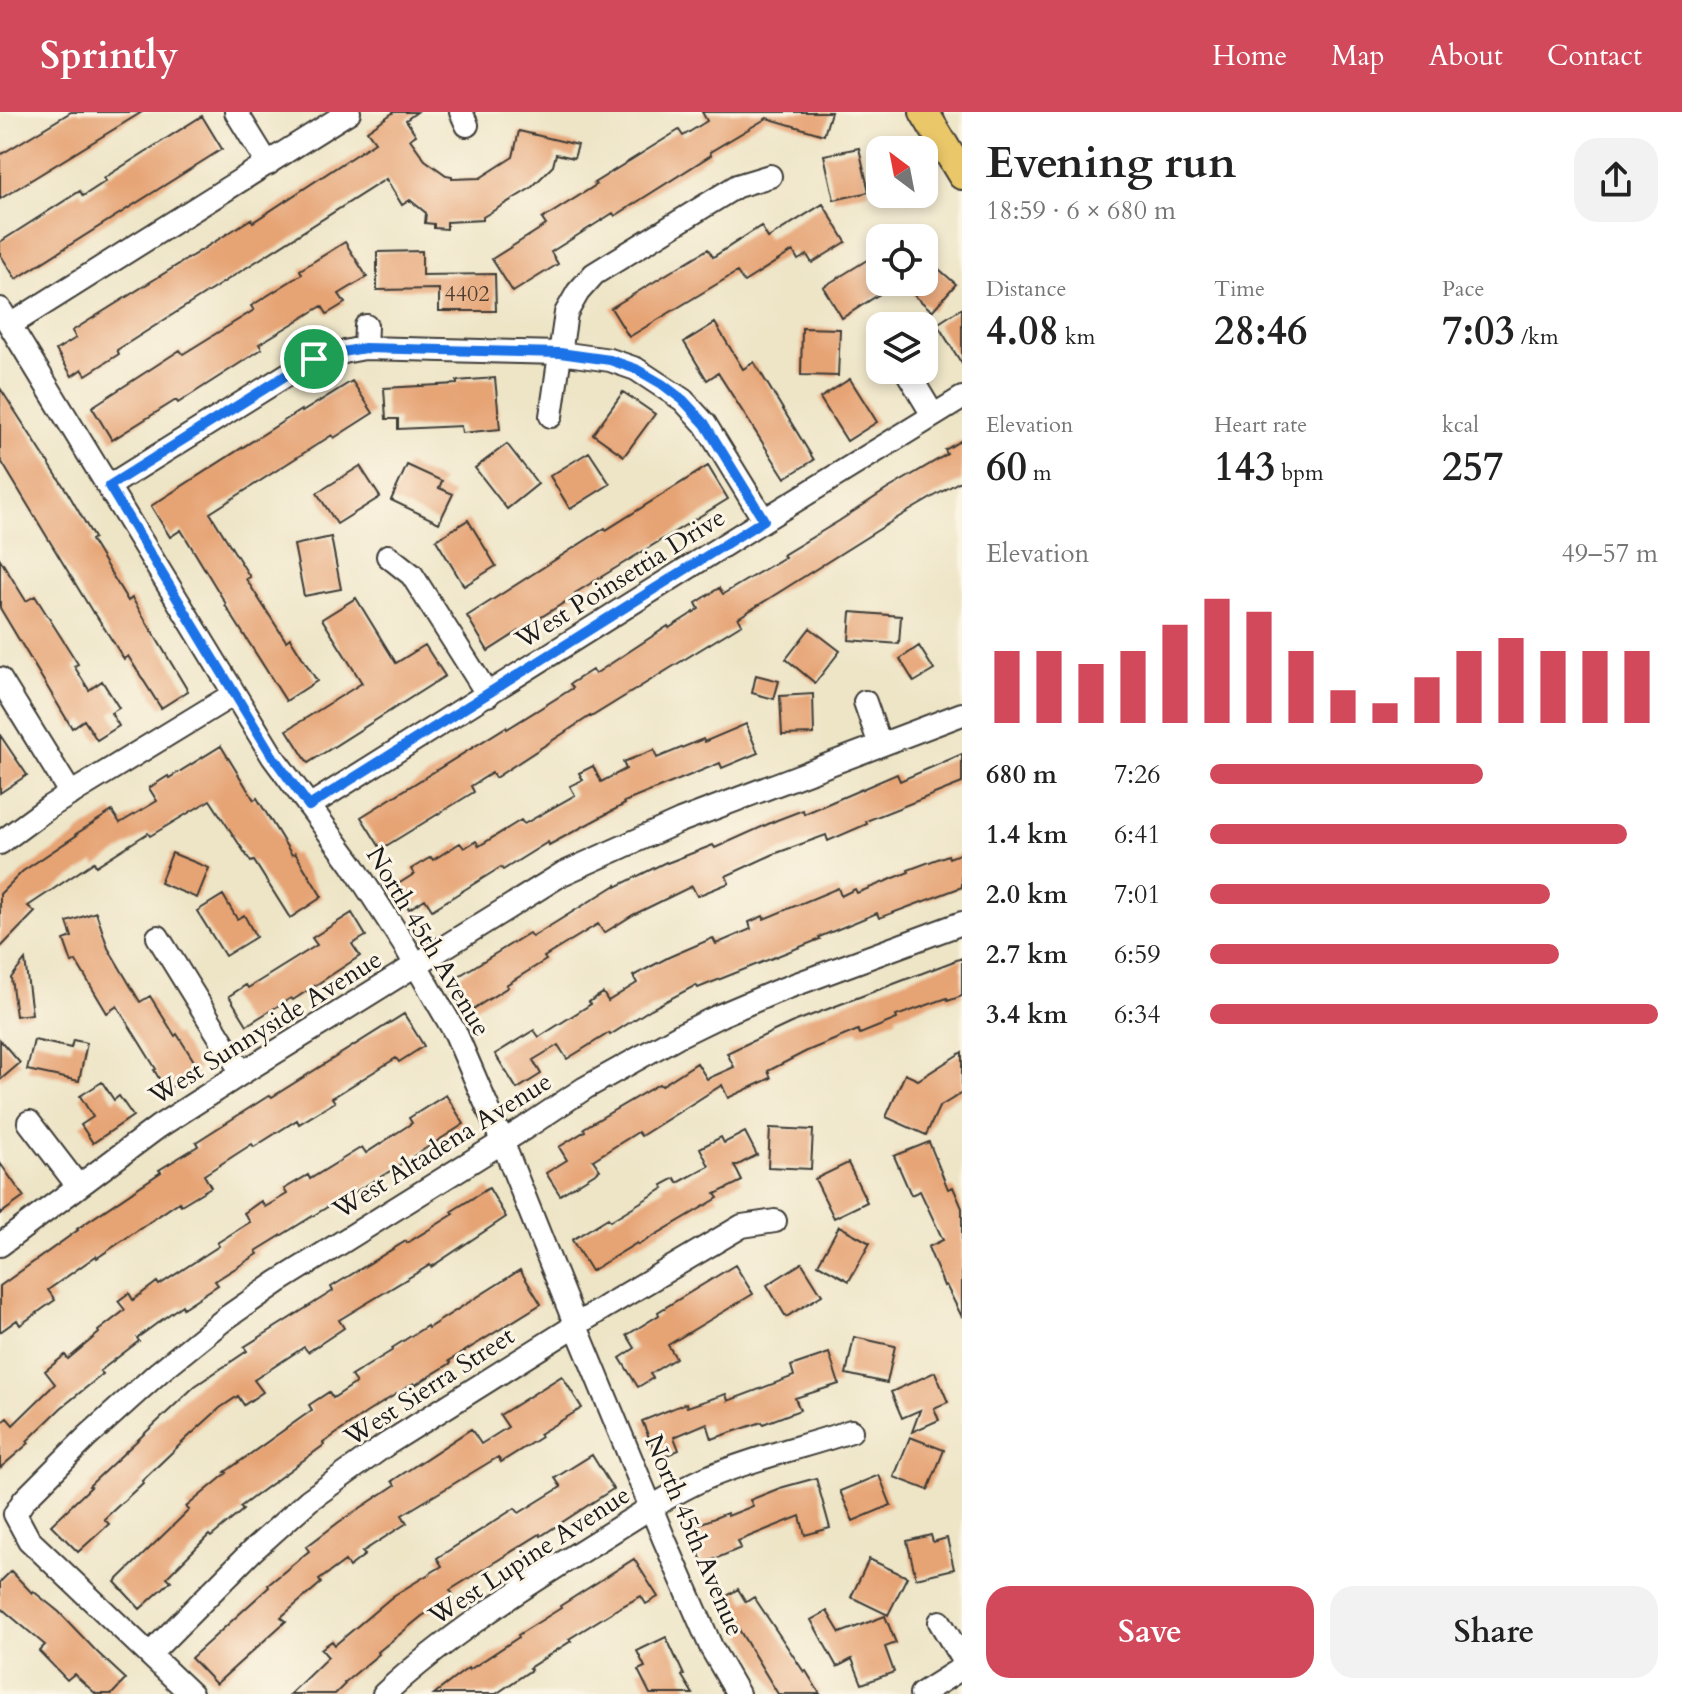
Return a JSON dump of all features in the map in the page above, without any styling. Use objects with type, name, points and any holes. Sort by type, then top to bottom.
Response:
[{"type":"main road","points":[[924,112],[962,175]]},
{"type":"street","points":[[236,112],[268,164]]},
{"type":"street","points":[[5,317],[268,164],[349,112]]},
{"type":"street","points":[[551,416],[566,313],[578,292],[594,274],[737,186],[770,176]]},
{"type":"street","name":"North 45th Avenue","points":[[5,317],[273,757],[352,864],[417,965],[456,1034],[712,1649],[738,1694]]},
{"type":"street","points":[[109,486],[293,371],[365,337],[560,353],[610,360],[636,369],[683,400],[705,424],[764,520]]},
{"type":"street","points":[[914,384],[933,415]]},
{"type":"street","name":"West Poinsettia Drive","points":[[309,806],[962,398]]},
{"type":"street","points":[[388,556],[412,575],[488,695]]},
{"type":"street","points":[[0,679],[71,794]]},
{"type":"street","points":[[0,843],[49,807],[234,694]]},
{"type":"street","points":[[865,702],[880,745]]},
{"type":"street","name":"West Sunnyside Avenue","points":[[0,1245],[158,1127],[562,874],[680,821],[962,714]]},
{"type":"street","name":"West Altadena Avenue","points":[[150,1654],[29,1540],[15,1514],[24,1500],[87,1437],[159,1372],[226,1318],[278,1282],[596,1081],[721,1015],[962,923]]},
{"type":"street","points":[[158,937],[242,1073]]},
{"type":"street","points":[[29,1122],[78,1186]]},
{"type":"street","name":"West Sierra Street","points":[[150,1654],[252,1551],[309,1500],[387,1444],[742,1226],[775,1221]]},
{"type":"street","name":"West Lupine Avenue","points":[[384,1694],[478,1618],[652,1508],[704,1479],[851,1431]]},
{"type":"street","points":[[940,1622],[962,1659]]},
{"type":"street","points":[[150,1654],[191,1694]]},
{"type":"street","points":[[921,1694],[962,1668]]},
{"type":"building","points":[[71,112],[142,112],[0,199],[0,155]]},
{"type":"building","points":[[394,112],[417,112],[406,120],[416,135],[410,139],[425,160],[452,176],[452,179],[480,178],[513,157],[519,131],[578,145],[574,158],[556,154],[553,166],[531,188],[483,217],[483,220],[447,222],[447,229],[434,228],[434,224],[425,223],[426,213],[410,200],[402,205],[386,179],[117,350],[119,354],[86,375],[82,369],[72,376],[56,350],[76,338],[72,331],[251,219],[253,222],[375,142],[367,131]]},
{"type":"building","points":[[702,112],[831,112],[824,135],[767,118],[615,216],[613,213],[551,252],[558,264],[513,292],[492,259],[546,225],[542,219],[596,185],[594,183],[679,130],[683,136],[707,121]]},
{"type":"building","points":[[202,116],[222,149],[16,279],[0,254],[0,242],[80,191],[83,196],[106,181],[104,178]]},
{"type":"building","points":[[859,148],[866,193],[834,200],[824,155]]},
{"type":"building","points":[[823,204],[846,242],[812,263],[807,255],[798,260],[793,251],[744,282],[737,272],[629,337],[611,308],[708,249],[713,257],[761,226],[768,238]]},
{"type":"building","points":[[345,242],[367,277],[339,294],[345,303],[327,314],[322,306],[259,344],[262,349],[178,403],[176,400],[112,440],[92,407],[180,350],[183,354],[254,310],[251,306]]},
{"type":"building","points":[[422,251],[422,275],[495,274],[496,311],[439,311],[439,289],[377,290],[377,252]]},
{"type":"building","points":[[866,261],[866,296],[877,296],[842,318],[823,287]]},
{"type":"building","points":[[938,268],[956,284],[932,311],[915,296],[938,296]]},
{"type":"building","points":[[962,308],[962,364],[938,326]]},
{"type":"building","points":[[715,323],[743,369],[754,362],[814,460],[785,478],[718,373],[707,380],[684,342]]},
{"type":"building","points":[[802,328],[840,329],[838,376],[801,375]]},
{"type":"building","points":[[495,378],[500,429],[462,433],[461,426],[398,429],[398,419],[386,419],[384,388],[457,384],[457,381]]},
{"type":"building","points":[[850,379],[877,422],[847,441],[820,398]]},
{"type":"building","points":[[352,381],[373,413],[334,438],[332,435],[210,513],[250,577],[246,579],[286,641],[290,638],[317,681],[286,701],[181,530],[170,537],[151,506]]},
{"type":"building","points":[[0,388],[68,493],[94,538],[91,540],[128,601],[132,598],[188,691],[161,708],[128,656],[124,659],[93,613],[0,459]]},
{"type":"building","points":[[623,392],[655,414],[624,456],[593,434]]},
{"type":"building","points":[[962,440],[962,480],[738,618],[742,624],[495,778],[492,773],[471,786],[474,792],[381,849],[361,817],[573,688],[570,684],[592,670],[595,674],[699,609],[696,603],[719,588],[723,594],[785,557],[783,555],[947,454],[945,450]]},
{"type":"building","points":[[507,444],[538,484],[507,509],[475,468]]},
{"type":"building","points":[[589,452],[610,484],[570,509],[550,476]]},
{"type":"building","points":[[407,465],[442,481],[439,488],[453,494],[439,523],[391,500]]},
{"type":"building","points":[[360,466],[380,497],[337,524],[317,493]]},
{"type":"building","points":[[708,466],[728,499],[575,593],[488,651],[467,616]]},
{"type":"building","points":[[468,520],[496,566],[464,586],[436,540]]},
{"type":"building","points":[[331,537],[341,589],[304,596],[294,545]]},
{"type":"building","points":[[0,559],[26,601],[35,596],[78,664],[74,666],[89,690],[102,681],[119,708],[111,713],[119,726],[97,740],[84,720],[72,728],[0,608]]},
{"type":"building","points":[[356,598],[396,663],[425,645],[445,676],[308,763],[287,730],[362,683],[322,619]]},
{"type":"building","points":[[851,612],[901,616],[899,644],[849,640]]},
{"type":"building","points":[[810,628],[840,651],[815,683],[786,659]]},
{"type":"building","points":[[919,646],[934,670],[914,682],[900,659]]},
{"type":"building","points":[[756,675],[779,681],[774,699],[752,693]]},
{"type":"building","points":[[813,694],[814,734],[782,735],[780,696]]},
{"type":"building","points":[[746,724],[758,753],[722,768],[720,763],[624,802],[503,870],[501,867],[432,910],[425,899],[409,909],[395,886],[414,874],[411,869],[431,857],[433,860],[460,843],[464,848],[476,841],[479,846],[521,820],[524,824],[575,795],[570,786],[583,780],[579,773],[593,766],[601,782],[626,769],[623,762],[654,750],[657,758]]},
{"type":"building","points":[[0,735],[27,775],[0,793]]},
{"type":"building","points":[[221,746],[254,800],[257,798],[322,897],[290,918],[210,800],[150,836],[148,833],[96,866],[94,862],[28,906],[35,912],[0,948],[0,894],[23,871],[112,811],[120,823],[157,801],[149,788]]},
{"type":"building","points":[[962,754],[962,783],[866,821],[867,824],[828,841],[826,835],[774,854],[726,876],[729,883],[697,896],[692,886],[604,933],[598,924],[544,957],[546,960],[473,1009],[454,979],[529,933],[532,937],[616,885],[666,862],[713,845],[715,848],[777,820],[803,810],[804,814],[897,774],[900,781]]},
{"type":"building","points":[[172,853],[209,868],[197,898],[160,883]]},
{"type":"building","points":[[962,853],[962,887],[879,918],[877,913],[698,988],[696,985],[567,1059],[558,1045],[533,1060],[541,1074],[517,1089],[495,1054],[534,1030],[539,1037],[603,993],[608,1001],[637,983],[633,976],[669,957],[713,938],[716,944],[751,929],[749,922],[763,916],[764,919],[838,888],[841,896],[855,889],[857,893],[908,870]]},
{"type":"building","points":[[223,895],[237,919],[244,915],[256,937],[225,956],[197,911]]},
{"type":"building","points":[[96,912],[108,948],[140,1002],[150,996],[199,1069],[166,1090],[117,1006],[107,1013],[76,961],[72,963],[64,940],[72,937],[67,922]]},
{"type":"building","points":[[352,913],[366,936],[352,944],[360,956],[293,1000],[291,998],[247,1025],[229,996],[246,985],[248,988],[317,945],[312,938]]},
{"type":"building","points":[[962,958],[962,996],[948,1001],[947,998],[896,1016],[897,1019],[860,1034],[858,1030],[807,1051],[768,1071],[771,1078],[728,1098],[722,1085],[641,1136],[638,1132],[593,1160],[600,1170],[560,1195],[546,1173],[567,1160],[559,1147],[585,1131],[584,1128],[697,1063],[707,1079],[734,1067],[727,1053],[791,1023]]},
{"type":"building","points":[[25,960],[32,1014],[16,1016],[11,978]]},
{"type":"building","points":[[404,1014],[424,1046],[399,1062],[396,1058],[332,1098],[335,1102],[299,1124],[297,1120],[254,1147],[252,1144],[204,1175],[211,1187],[181,1205],[179,1202],[96,1256],[48,1290],[55,1300],[20,1325],[17,1320],[0,1332],[0,1286],[161,1172],[159,1170],[198,1146],[196,1142]]},
{"type":"building","points":[[0,1040],[20,1063],[0,1080]]},
{"type":"building","points":[[34,1040],[71,1048],[73,1040],[87,1043],[79,1081],[27,1070]]},
{"type":"building","points":[[962,1052],[962,1093],[939,1107],[926,1135],[886,1117],[905,1074],[918,1080]]},
{"type":"building","points":[[102,1082],[114,1100],[119,1096],[133,1116],[93,1143],[81,1125],[93,1117],[80,1096]]},
{"type":"building","points":[[446,1095],[464,1124],[256,1251],[258,1254],[215,1281],[218,1285],[183,1308],[182,1305],[137,1338],[139,1341],[100,1371],[103,1374],[61,1408],[27,1441],[29,1443],[0,1468],[0,1424],[7,1418],[13,1425],[55,1384],[45,1371],[65,1355],[68,1359],[125,1310],[118,1301],[129,1293],[133,1300],[157,1282],[159,1285],[219,1246],[217,1243],[250,1222],[244,1213],[261,1201],[265,1207],[287,1194],[284,1189],[308,1175],[310,1179],[362,1147],[366,1153],[412,1123],[409,1118]]},
{"type":"building","points":[[770,1128],[813,1130],[811,1169],[768,1167]]},
{"type":"building","points":[[745,1132],[757,1155],[734,1165],[742,1181],[715,1194],[718,1198],[591,1271],[572,1240],[664,1188],[662,1185],[675,1178],[678,1183],[709,1166],[700,1148],[721,1137],[724,1143]]},
{"type":"building","points":[[929,1142],[948,1189],[953,1187],[962,1208],[962,1317],[944,1286],[928,1247],[943,1240],[920,1191],[911,1195],[894,1156]]},
{"type":"building","points":[[0,1163],[24,1197],[0,1214]]},
{"type":"building","points":[[848,1163],[867,1202],[834,1218],[815,1179]]},
{"type":"building","points":[[489,1188],[506,1217],[431,1267],[339,1320],[344,1328],[308,1352],[304,1347],[254,1380],[263,1392],[244,1405],[238,1396],[220,1408],[104,1519],[109,1524],[78,1552],[51,1525],[195,1386],[247,1351],[244,1347],[333,1291],[331,1287],[454,1214],[452,1211]]},
{"type":"building","points":[[839,1226],[870,1243],[849,1281],[818,1264]]},
{"type":"building","points":[[802,1263],[822,1295],[786,1317],[767,1285]]},
{"type":"building","points":[[735,1265],[753,1294],[668,1345],[676,1358],[650,1374],[653,1378],[638,1387],[620,1358],[635,1348],[627,1335],[659,1315],[658,1312]]},
{"type":"building","points":[[520,1270],[541,1304],[323,1443],[240,1507],[243,1510],[211,1537],[209,1535],[167,1577],[171,1581],[140,1609],[115,1582],[189,1510],[186,1507],[225,1472],[312,1410],[309,1405],[329,1392],[333,1398],[356,1383],[351,1376]]},
{"type":"building","points":[[854,1337],[895,1346],[887,1383],[846,1374]]},
{"type":"building","points":[[829,1353],[839,1384],[795,1398],[800,1410],[712,1439],[707,1423],[674,1437],[679,1450],[658,1459],[642,1421],[686,1403],[687,1407],[726,1394],[728,1401],[794,1376],[791,1366]]},
{"type":"building","points":[[935,1372],[948,1402],[934,1408],[939,1420],[912,1432],[920,1410],[902,1418],[891,1392]]},
{"type":"building","points":[[562,1376],[582,1408],[501,1462],[498,1457],[402,1515],[407,1523],[362,1552],[365,1555],[349,1567],[345,1561],[319,1580],[321,1583],[281,1617],[286,1621],[216,1684],[191,1658],[309,1551],[306,1547],[395,1485],[392,1481],[471,1429],[481,1444],[508,1427],[500,1415]]},
{"type":"building","points":[[910,1437],[944,1450],[928,1490],[894,1477]]},
{"type":"building","points":[[592,1455],[613,1489],[450,1590],[454,1596],[422,1616],[378,1652],[335,1694],[290,1694],[328,1657],[321,1649],[332,1641],[335,1645],[393,1596],[442,1566],[437,1558],[515,1508],[519,1513],[561,1487],[555,1478]]},
{"type":"building","points":[[879,1475],[891,1505],[853,1521],[840,1491]]},
{"type":"building","points":[[816,1478],[830,1528],[805,1535],[800,1516],[738,1541],[741,1548],[703,1564],[689,1528],[753,1506],[750,1500],[780,1488]]},
{"type":"building","points":[[931,1535],[933,1542],[947,1538],[954,1569],[916,1578],[907,1541]]},
{"type":"building","points":[[634,1559],[658,1597],[646,1604],[641,1596],[617,1609],[569,1639],[571,1641],[496,1694],[434,1694],[468,1668]]},
{"type":"building","points":[[869,1559],[907,1577],[888,1615],[851,1597]]},
{"type":"building","points":[[11,1571],[32,1593],[59,1612],[126,1679],[112,1694],[96,1694],[74,1674],[67,1680],[39,1651],[45,1645],[0,1607],[0,1582]]},
{"type":"building","points":[[738,1589],[746,1602],[754,1597],[820,1694],[778,1694],[721,1600]]},
{"type":"building","points":[[827,1611],[840,1633],[885,1616],[896,1643],[885,1647],[894,1672],[862,1684],[852,1659],[837,1667],[811,1620]]},
{"type":"building","points":[[666,1637],[693,1694],[650,1694],[638,1670],[645,1667],[637,1651]]},
{"type":"route","points":[[365,348],[560,353],[610,360],[636,369],[683,400],[705,424],[764,520],[309,806],[273,757],[109,486],[314,359],[365,348]]}]
